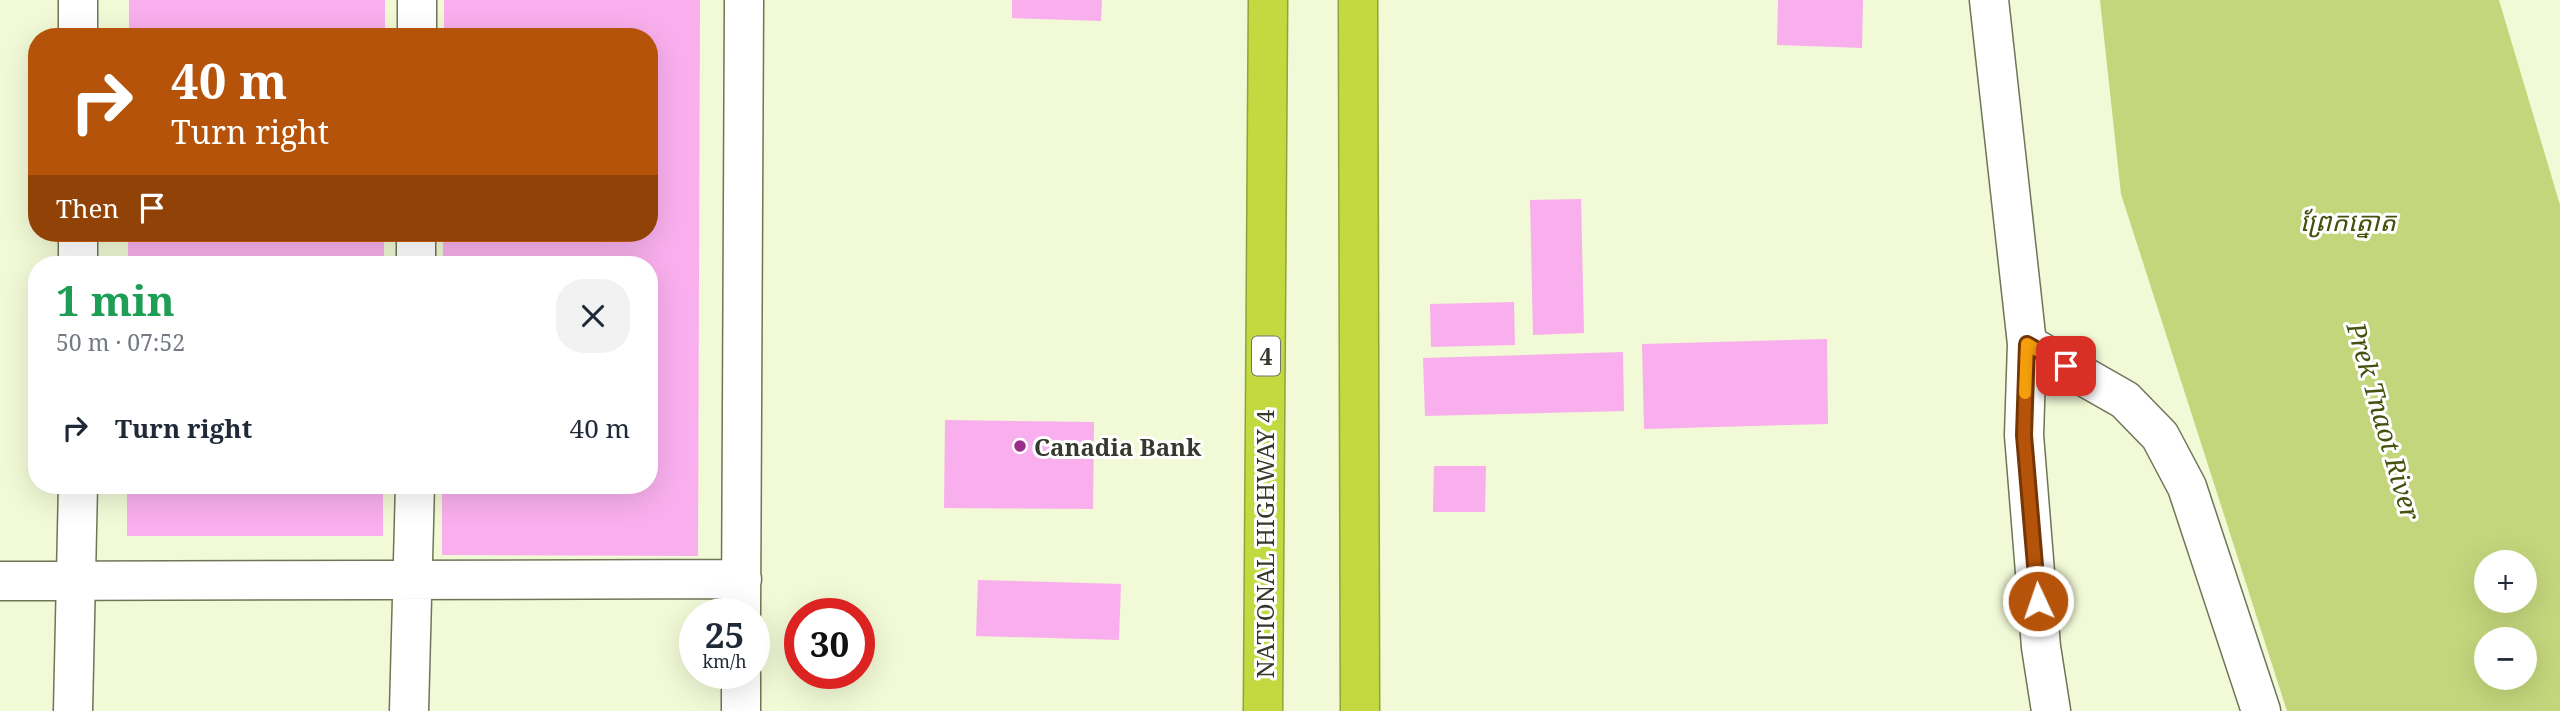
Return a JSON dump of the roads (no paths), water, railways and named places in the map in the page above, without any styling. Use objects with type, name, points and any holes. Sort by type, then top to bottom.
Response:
[{"type":"highway","name":"NATIONAL HIGHWAY 4","points":[[1263,711],[1268,0]]},
{"type":"highway","points":[[1358,0],[1360,711]]},
{"type":"street","points":[[78,0],[78,28]]},
{"type":"street","points":[[417,0],[417,28]]},
{"type":"street","points":[[0,580],[414,580],[742,597],[744,0]]},
{"type":"street","points":[[1989,0],[2027,344],[2024,435],[2041,647],[2051,711]]},
{"type":"street","points":[[2027,344],[2124,400],[2160,436],[2187,487],[2261,711]]},
{"type":"street","points":[[73,711],[79,580],[79,494]]},
{"type":"street","points":[[409,711],[415,494]]},
{"type":"street","points":[[741,689],[741,711]]},
{"type":"water","name":"ព្រែកត្នោត","points":[[2100,0],[2499,0],[2560,205],[2560,711],[2287,711],[2121,194]]},
{"type":"place","name":"Canadia Bank","points":[[1020,446]]},
{"type":"water label","name":"Prek Tnaot River","points":[[2384,421]]}]
